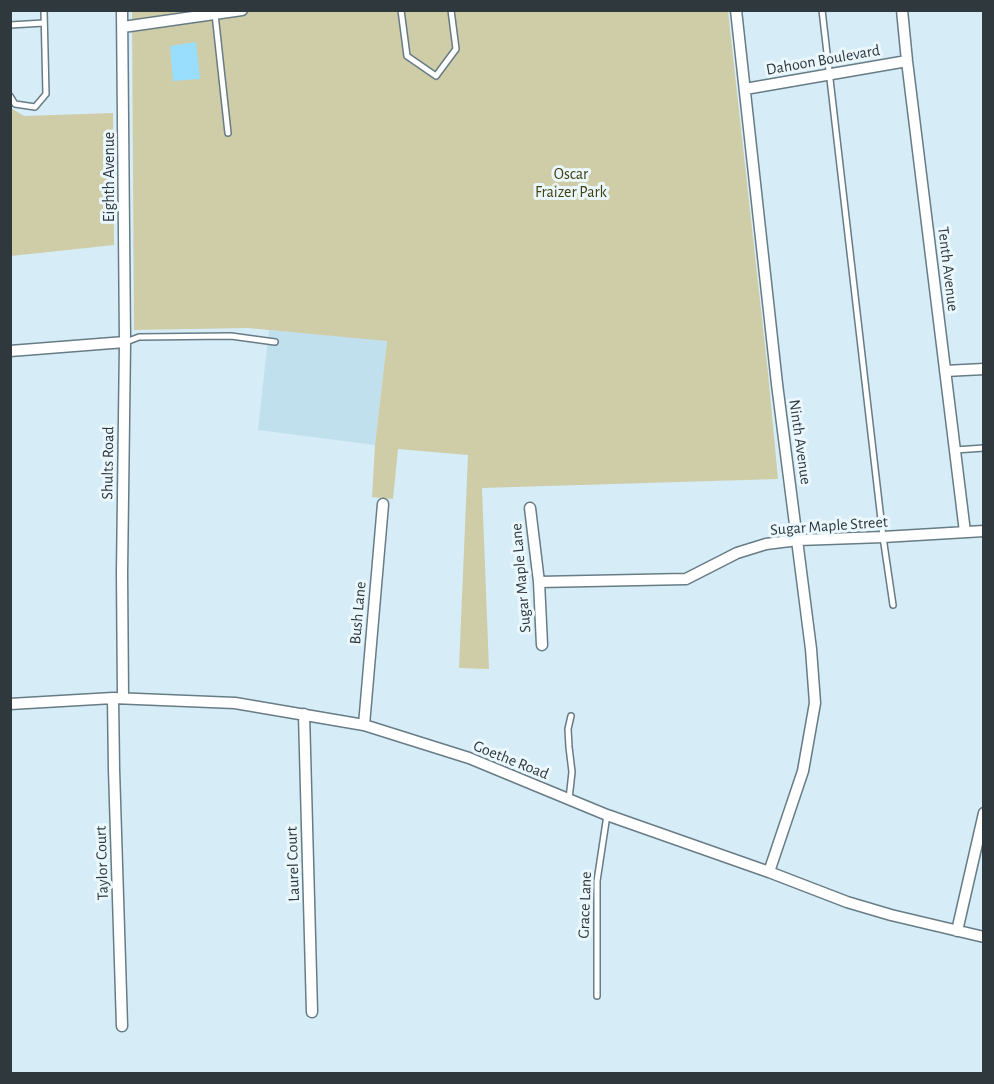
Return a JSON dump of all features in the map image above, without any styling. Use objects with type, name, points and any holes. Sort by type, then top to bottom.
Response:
[{"type":"street","name":"Eighth Avenue","points":[[122,10],[125,342]]},
{"type":"street","points":[[123,27],[242,10]]},
{"type":"street","name":"Ninth Avenue","points":[[736,10],[777,384],[811,649],[815,703],[803,771],[769,872]]},
{"type":"street","name":"Tenth Avenue","points":[[902,10],[965,532]]},
{"type":"street","name":"Dahoon Boulevard","points":[[745,89],[907,61]]},
{"type":"street","points":[[10,351],[125,342]]},
{"type":"street","name":"Shults Road","points":[[118,698],[125,342]]},
{"type":"street","points":[[945,371],[984,369]]},
{"type":"street","name":"Bush Lane","points":[[364,725],[383,504]]},
{"type":"street","name":"Sugar Maple Lane","points":[[530,508],[539,582],[542,645]]},
{"type":"street","name":"Sugar Maple Street","points":[[539,582],[686,579],[737,553],[766,544],[798,540],[984,531]]},
{"type":"street","name":"Goethe Road","points":[[10,704],[118,698],[235,703],[364,725],[469,758],[607,815],[847,902],[984,937]]},
{"type":"street","name":"Taylor Court","points":[[118,698],[114,769],[122,1026]]},
{"type":"street","name":"Laurel Court","points":[[304,714],[312,1012]]},
{"type":"street","points":[[957,931],[984,813]]},
{"type":"lane","points":[[10,96],[15,104],[35,106],[46,94],[44,10]]},
{"type":"lane","points":[[401,10],[407,56],[436,75],[456,49],[451,10]]},
{"type":"lane","points":[[822,10],[883,537],[893,605]]},
{"type":"lane","points":[[215,14],[228,133]]},
{"type":"lane","points":[[10,26],[44,24]]},
{"type":"lane","points":[[125,342],[139,337],[220,336],[275,342]]},
{"type":"lane","points":[[954,450],[984,448]]},
{"type":"lane","points":[[570,799],[572,772],[568,729],[571,716]]},
{"type":"lane","name":"Grace Lane","points":[[597,996],[597,881],[607,815]]},
{"type":"shaded area","points":[[269,330],[387,340],[375,445],[258,430]]},
{"type":"green space","name":"Oscar Fraizer Park","points":[[132,11],[728,11],[778,479],[482,488],[489,669],[459,668],[468,455],[398,449],[393,499],[372,497],[375,445],[387,341],[248,328],[134,330]]},
{"type":"green space","points":[[11,108],[24,116],[113,113],[114,245],[11,256]]},
{"type":"green space","points":[[12,714],[11,1074],[10,1073]]},
{"type":"building","points":[[196,42],[200,79],[173,81],[170,46]]}]
